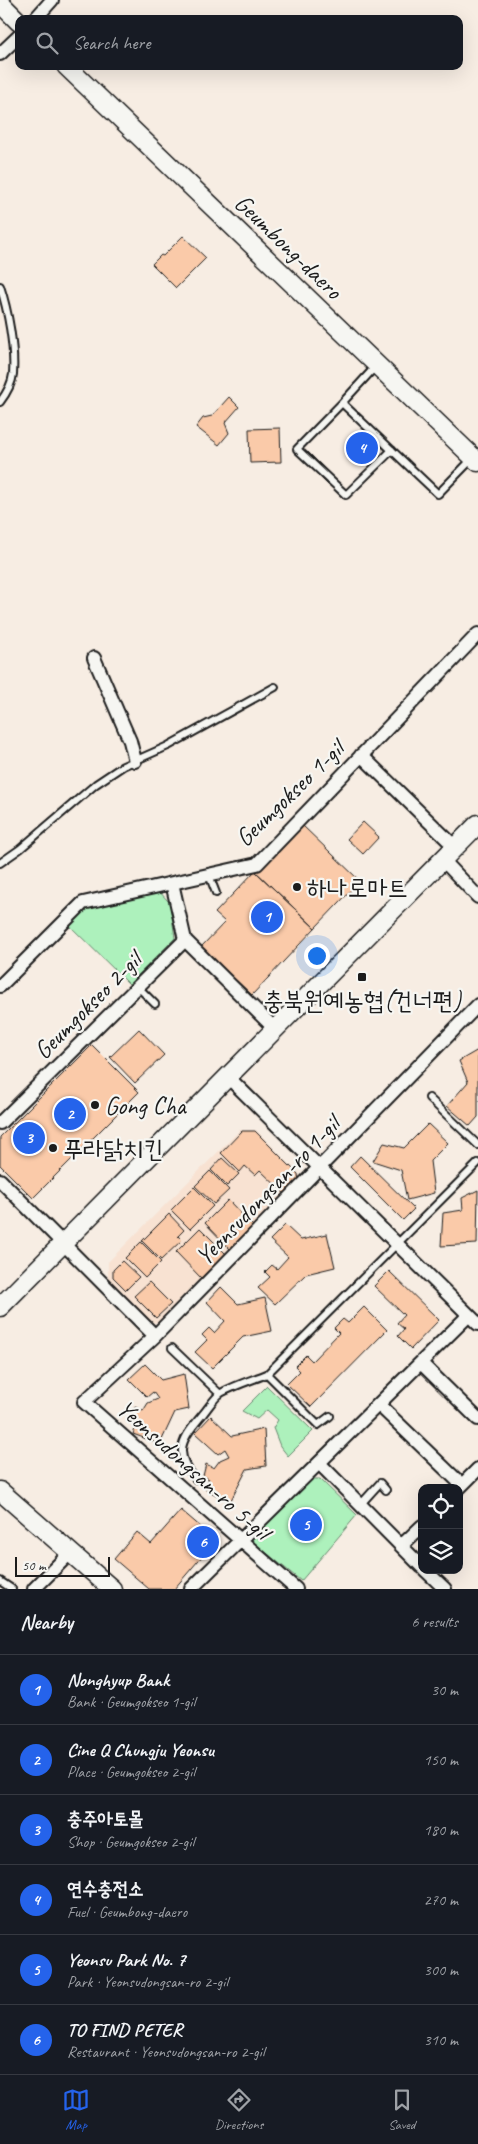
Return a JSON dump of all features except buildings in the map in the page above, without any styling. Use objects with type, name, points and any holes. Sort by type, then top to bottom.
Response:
[{"type":"street","points":[[39,15],[52,0]]},
{"type":"street","points":[[0,3],[15,18]]},
{"type":"street","points":[[0,54],[15,40]]},
{"type":"street","name":"Geumbong-daero","points":[[70,70],[376,366],[476,460]]},
{"type":"street","name":"Geumgokseo 1-gil","points":[[0,986],[83,903],[257,864],[478,634]]},
{"type":"street","points":[[94,658],[130,741],[135,761]]},
{"type":"street","points":[[361,755],[449,853],[478,896]]},
{"type":"street","points":[[0,1307],[478,824]]},
{"type":"street","points":[[172,883],[184,940],[275,1029]]},
{"type":"street","name":"Geumgokseo 2-gil","points":[[0,1123],[184,940]]},
{"type":"street","name":"Yeonsudongsan-ro 1-gil","points":[[84,1402],[154,1336],[478,1005]]},
{"type":"street","points":[[192,1589],[421,1363],[473,1320],[228,1076]]},
{"type":"street","points":[[0,1180],[154,1336]]},
{"type":"street","points":[[421,1363],[478,1419]]},
{"type":"street","name":"Yeonsudongsan-ro 5-gil","points":[[84,1402],[296,1589]]},
{"type":"street","points":[[379,1405],[458,1484]]},
{"type":"street","points":[[320,1464],[418,1563]]},
{"type":"street","points":[[463,1485],[478,1470]]},
{"type":"street","points":[[0,1491],[112,1589]]},
{"type":"street","points":[[401,1546],[419,1529]]},
{"type":"street","points":[[34,1589],[70,1553]]},
{"type":"street","points":[[430,1574],[445,1589]]},
{"type":"lane","points":[[0,286],[5,300],[13,375],[7,392],[0,402]]},
{"type":"lane","points":[[376,366],[297,448],[346,495],[392,450]]},
{"type":"lane","points":[[342,403],[438,494],[476,460]]},
{"type":"lane","points":[[0,863],[20,849],[96,784],[135,761],[168,746],[275,688]]},
{"type":"lane","points":[[209,875],[216,893]]},
{"type":"lane","points":[[138,987],[155,1004]]},
{"type":"lane","points":[[429,1098],[478,1145]]},
{"type":"lane","points":[[196,1479],[187,1469],[181,1456],[182,1442],[190,1429],[220,1394],[267,1374],[478,1162]]},
{"type":"lane","points":[[172,1348],[220,1394]]},
{"type":"lane","points":[[267,1374],[318,1425],[330,1416]]},
{"type":"lane","points":[[360,1505],[380,1483],[386,1490]]},
{"type":"lane","points":[[0,1581],[12,1589]]},
{"type":"shaded area","points":[[240,1130],[256,1130],[300,1175],[300,1184],[161,1323],[148,1322],[108,1282],[108,1262]]},
{"type":"green space","points":[[155,887],[170,903],[175,938],[129,984],[65,921],[83,903]]},
{"type":"green space","points":[[267,1386],[313,1431],[288,1456],[280,1446],[273,1428],[278,1420],[267,1410],[257,1419],[242,1411]]},
{"type":"green space","points":[[313,1479],[320,1479],[357,1515],[301,1581],[252,1541],[253,1535]]},
{"type":"place","name":"연수충전소","points":[[362,448]]},
{"type":"place","name":"하나로마트","points":[[297,887]]},
{"type":"place","name":"Nonghyup Bank","points":[[267,917]]},
{"type":"place","name":"충북원예농협(건너편)","points":[[362,977]]},
{"type":"place","name":"Gong Cha","points":[[95,1105]]},
{"type":"place","name":"Cine Q Chungju Yeonsu","points":[[70,1114]]},
{"type":"place","name":"충주아토몰","points":[[29,1138]]},
{"type":"place","name":"푸라닭치킨","points":[[53,1148]]},
{"type":"place","name":"Yeonsu Park No. 7","points":[[306,1525]]},
{"type":"place","name":"TO FIND PETER","points":[[203,1542]]}]
